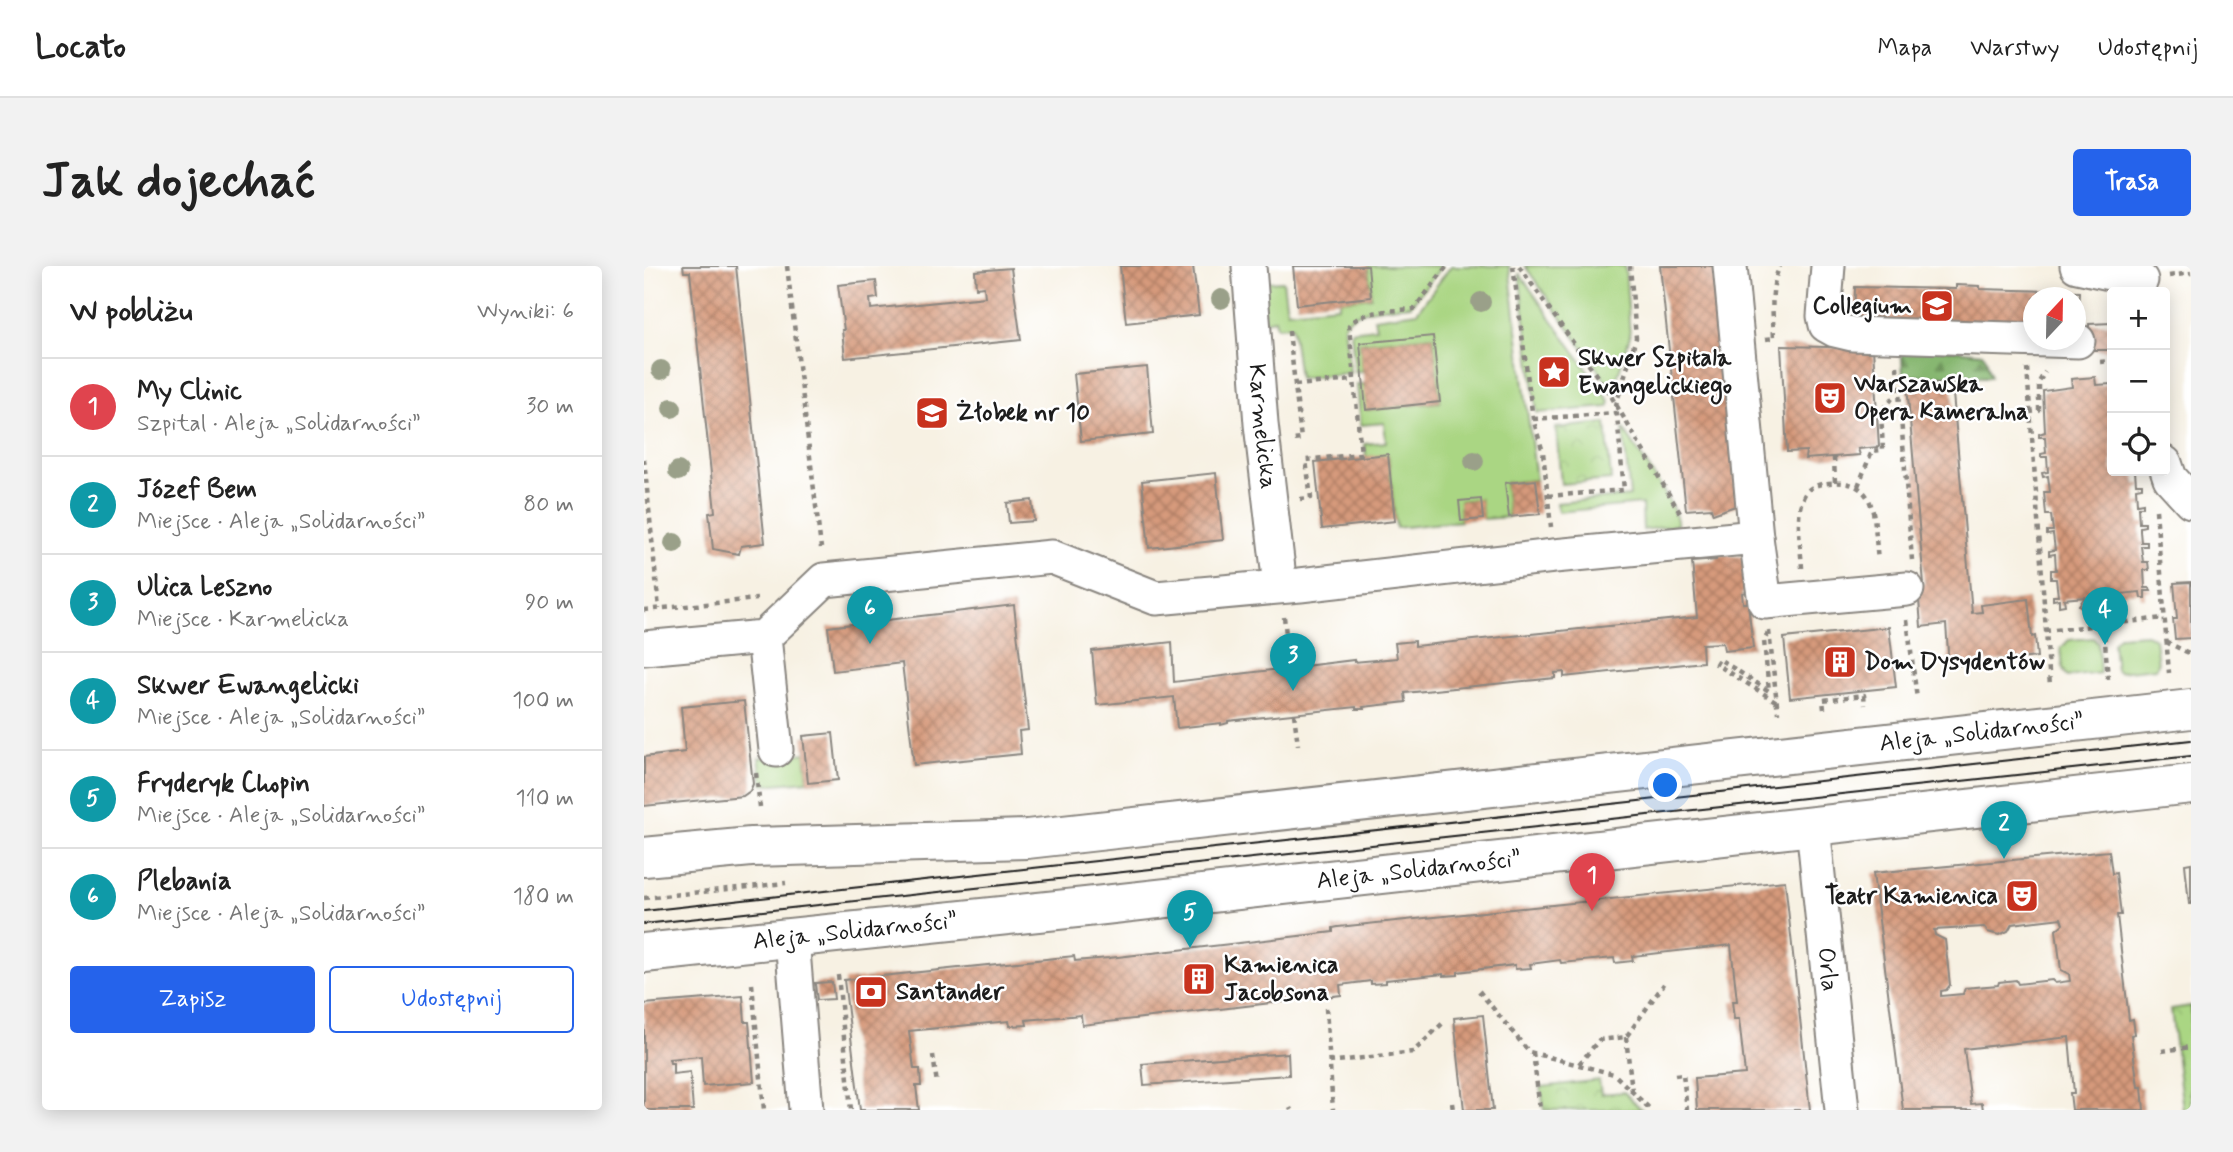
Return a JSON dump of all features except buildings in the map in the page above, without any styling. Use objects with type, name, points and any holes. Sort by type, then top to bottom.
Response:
[{"type":"main road","name":"Aleja „Solidarności”","points":[[644,858],[751,847],[1027,839],[2191,709]]},
{"type":"main road","name":"Aleja „Solidarności”","points":[[644,953],[2191,784]]},
{"type":"street","name":"Karmelicka","points":[[1249,266],[1261,424],[1280,586]]},
{"type":"street","points":[[1730,266],[1756,537],[1765,602],[1907,589]]},
{"type":"street","points":[[1828,266],[1824,316],[1826,326],[1835,330],[2088,352]]},
{"type":"street","points":[[2077,266],[2141,279]]},
{"type":"street","points":[[2169,476],[2191,501]]},
{"type":"street","points":[[644,648],[764,636],[817,587],[1052,557],[1156,598],[1756,537]]},
{"type":"street","points":[[764,636],[776,750]]},
{"type":"street","points":[[2089,794],[2191,770]]},
{"type":"street","name":"Orla","points":[[1813,826],[1842,1110]]},
{"type":"street","points":[[792,938],[806,1110]]},
{"type":"path","points":[[644,610],[817,587],[787,266]]},
{"type":"path","points":[[1311,498],[1307,460],[1361,454],[1348,331],[1352,322],[1374,313],[1414,309],[1447,266]]},
{"type":"path","points":[[1513,266],[1534,419],[1544,452],[1554,556]]},
{"type":"path","points":[[1519,266],[1616,405],[1684,519],[1686,544]]},
{"type":"path","points":[[1548,496],[1624,490],[1616,405],[1636,338],[1630,266]]},
{"type":"path","points":[[1773,315],[1772,290],[1774,277],[1780,266]]},
{"type":"path","points":[[2088,352],[2107,359]]},
{"type":"path","points":[[2029,412],[2039,411],[2039,382],[2048,367]]},
{"type":"path","points":[[1897,375],[1913,568],[1907,589]]},
{"type":"path","points":[[1295,386],[1353,380]]},
{"type":"path","points":[[2027,381],[2050,686]]},
{"type":"path","points":[[1858,486],[1872,451],[1883,450],[1881,412],[1892,399],[1899,398]]},
{"type":"path","points":[[1534,419],[1616,412]]},
{"type":"path","points":[[1834,457],[1835,483]]},
{"type":"path","points":[[644,459],[659,609]]},
{"type":"path","points":[[1801,563],[1799,510],[1803,497],[1818,484],[1835,483],[1858,486],[1866,492],[1872,506],[1878,559]]},
{"type":"path","points":[[2155,498],[2169,673]]},
{"type":"path","points":[[1280,586],[1290,668]]},
{"type":"path","points":[[2102,605],[2108,680]]},
{"type":"path","points":[[2045,631],[2164,618]]},
{"type":"path","points":[[1769,630],[1764,641],[1769,691],[1719,659],[1716,664],[1777,702]]},
{"type":"path","points":[[1910,635],[1917,699]]},
{"type":"path","points":[[2166,642],[2191,654]]},
{"type":"path","points":[[1771,649],[1779,713]]},
{"type":"path","points":[[1824,709],[1823,700],[1844,696],[1864,695],[1865,705]]},
{"type":"path","points":[[1294,713],[1298,745]]},
{"type":"path","points":[[644,898],[797,882]]},
{"type":"path","points":[[838,975],[851,1110]]},
{"type":"path","points":[[752,984],[764,1110]]},
{"type":"path","points":[[1632,1091],[1626,1037],[1664,984]]},
{"type":"path","points":[[1479,991],[1529,1052],[1614,1074],[1651,1110]]},
{"type":"path","points":[[1326,1009],[1333,1110]]},
{"type":"path","points":[[1329,1062],[1413,1052],[1444,1022]]},
{"type":"path","points":[[1579,1064],[1599,1040],[1626,1037]]},
{"type":"path","points":[[2162,1051],[2191,1047]]},
{"type":"path","points":[[1533,1052],[1540,1110]]},
{"type":"path","points":[[933,1055],[937,1084]]},
{"type":"path","points":[[1675,1075],[1683,1074],[1687,1110]]},
{"type":"path","points":[[1452,1103],[1453,1110]]},
{"type":"green space","points":[[1368,266],[1442,266],[1411,305],[1365,311],[1349,319],[1344,325],[1350,373],[1299,378],[1292,326],[1277,327],[1275,319],[1265,321],[1261,282],[1283,281],[1287,311],[1338,306],[1340,300],[1371,297]]},
{"type":"green space","points":[[1451,266],[1509,266],[1536,480],[1505,483],[1509,517],[1483,519],[1480,499],[1460,501],[1461,521],[1396,528],[1388,455],[1366,457],[1365,444],[1386,442],[1384,423],[1361,425],[1357,384],[1364,384],[1367,410],[1440,402],[1433,336],[1360,343],[1363,371],[1355,372],[1351,331],[1376,328],[1374,318],[1417,312]]},
{"type":"green space","points":[[1525,266],[1625,266],[1630,336],[1613,391]]},
{"type":"green space","points":[[1519,273],[1610,402],[1608,407],[1537,413]]},
{"type":"green space","points":[[1901,344],[1982,353],[1991,377],[1903,376]]},
{"type":"green space","points":[[1606,423],[1611,480],[1561,484],[1556,428]]},
{"type":"green space","points":[[1623,428],[1672,506],[1677,525],[1643,530],[1642,504],[1558,512],[1557,503],[1630,496]]},
{"type":"green space","points":[[2147,634],[2155,639],[2158,664],[2155,668],[2119,672],[2116,670],[2113,643],[2119,636]]},
{"type":"green space","points":[[2093,638],[2098,643],[2100,673],[2067,677],[2063,669],[2061,648],[2069,640]]},
{"type":"green space","points":[[805,753],[808,781],[763,785],[759,758]]},
{"type":"green space","points":[[2191,1006],[2191,1110],[2183,1110],[2171,1009]]},
{"type":"green space","points":[[1599,1080],[1601,1094],[1624,1092],[1642,1110],[1544,1110],[1541,1087]]},
{"type":"tram line","points":[[644,911],[2191,740]]},
{"type":"tram line","points":[[644,924],[2191,756]]},
{"type":"place","name":"Collegium","points":[[1937,306]]},
{"type":"place","name":"Skwer Szpitala Ewangelickiego","points":[[1554,372]]},
{"type":"place","name":"Warszawska Opera Kameralna","points":[[1830,398]]},
{"type":"place","name":"Żłobek nr 10","points":[[932,413]]},
{"type":"place","name":"Plebania","points":[[870,644]]},
{"type":"place","name":"Skwer Ewangelicki","points":[[2105,645]]},
{"type":"place","name":"Dom Dysydentów","points":[[1840,662]]},
{"type":"place","name":"Ulica Leszno","points":[[1293,691]]},
{"type":"place","name":"Józef Bem","points":[[2004,859]]},
{"type":"place","name":"Teatr Kamienica","points":[[2022,896]]},
{"type":"place","name":"My Clinic","points":[[1592,911]]},
{"type":"place","name":"Fryderyk Chopin","points":[[1190,948]]},
{"type":"place","name":"Kamienica Jacobsona","points":[[1199,979]]},
{"type":"place","name":"Santander","points":[[871,992]]}]
